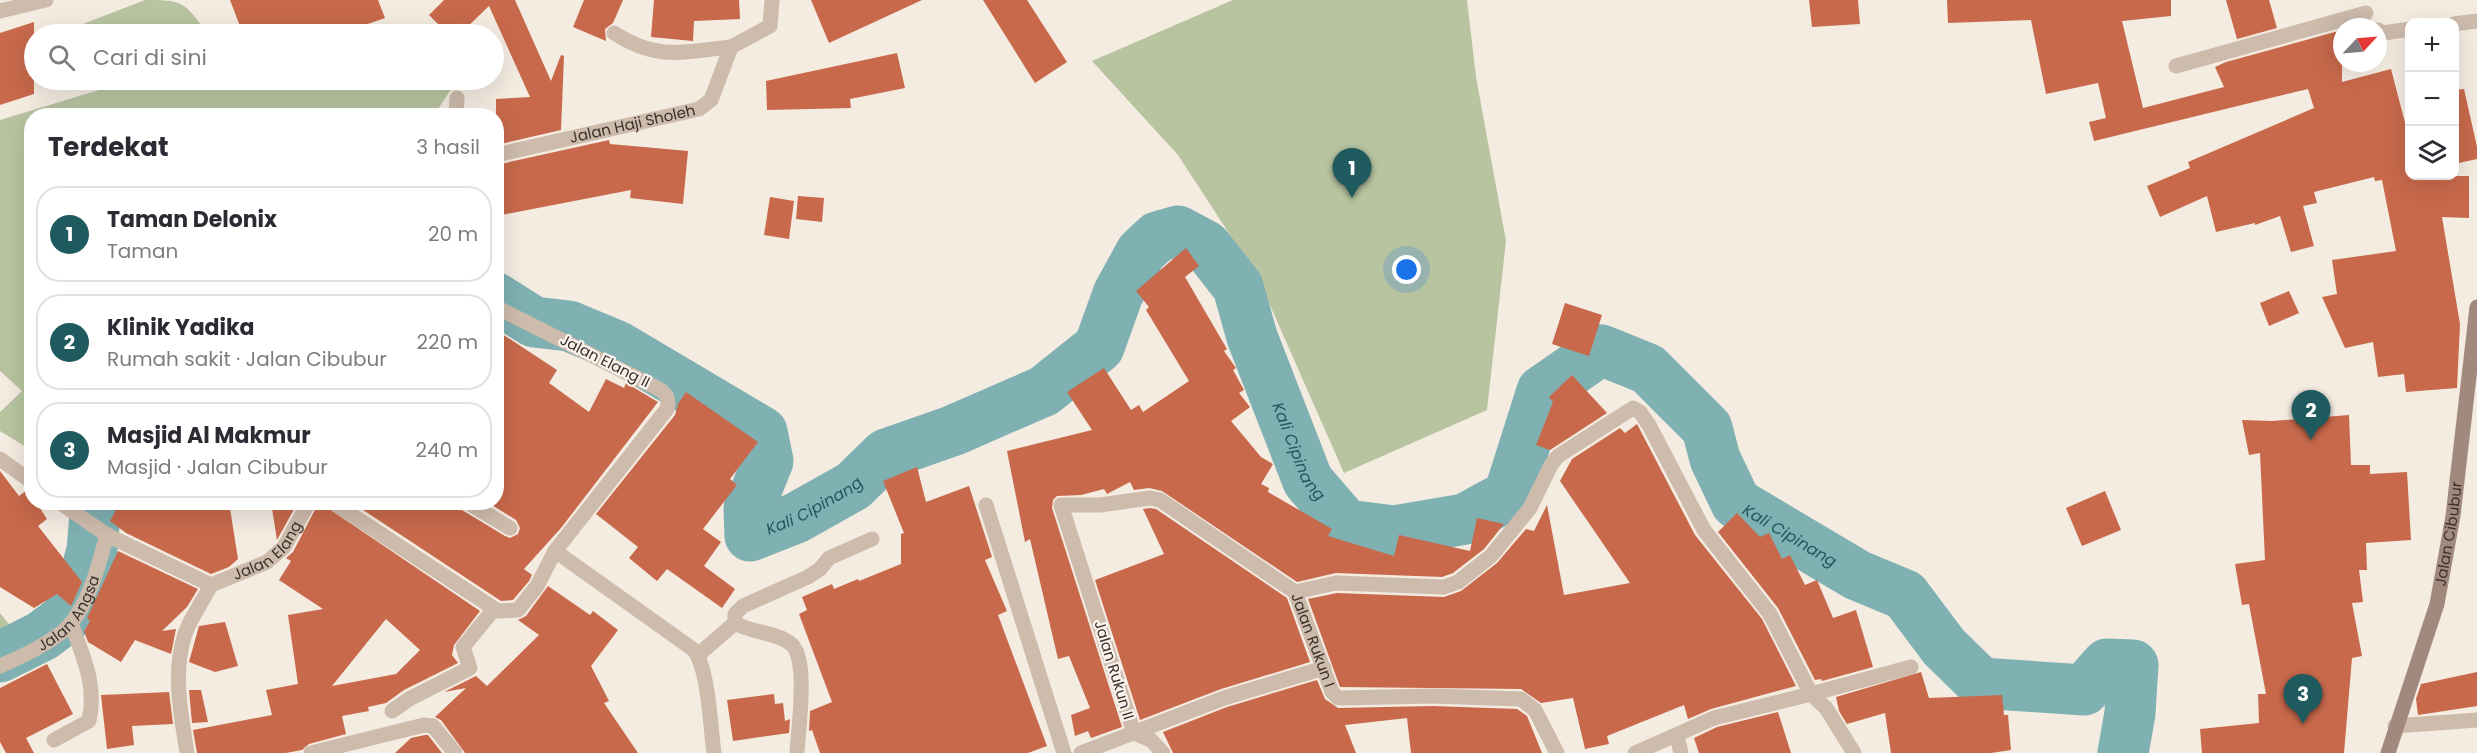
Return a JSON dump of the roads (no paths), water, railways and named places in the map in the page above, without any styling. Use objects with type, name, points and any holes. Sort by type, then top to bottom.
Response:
[{"type":"street","points":[[0,11],[45,0]]},
{"type":"street","points":[[614,33],[651,52],[730,47],[770,26],[772,0]]},
{"type":"street","points":[[2176,66],[2368,13]]},
{"type":"street","points":[[2459,23],[2477,21]]},
{"type":"street","points":[[2387,33],[2405,30]]},
{"type":"street","name":"Jalan Haji Sholeh","points":[[504,154],[699,109],[711,100],[730,47]]},
{"type":"street","points":[[456,108],[457,98]]},
{"type":"street","name":"Jalan Cibubur","points":[[2388,753],[2437,604],[2453,516],[2477,307]]},
{"type":"street","name":"Jalan Elang II","points":[[494,609],[507,613],[518,610],[537,586],[555,550],[667,408],[669,401],[664,392],[655,387],[504,311]]},
{"type":"street","points":[[1295,592],[1336,583],[1444,587],[1458,582],[1491,556],[1522,519],[1558,456],[1632,408],[1640,412],[1649,425],[1704,530],[1770,614],[1811,694],[1826,708],[1854,753]]},
{"type":"street","points":[[0,459],[24,476]]},
{"type":"street","name":"Jalan Rukun I","points":[[1084,572],[1060,506],[1100,505],[1150,498],[1160,500],[1295,592],[1332,692],[1342,699],[1434,696],[1521,699],[1535,710],[1557,753]]},
{"type":"street","points":[[986,505],[1064,753]]},
{"type":"street","points":[[70,510],[105,533],[211,585],[186,633],[178,665],[178,690],[188,753]]},
{"type":"street","name":"Jalan Elang","points":[[211,585],[267,562],[284,547],[305,510]]},
{"type":"street","points":[[344,510],[494,609],[464,647],[470,668],[409,699],[392,711]]},
{"type":"street","points":[[480,510],[510,528]]},
{"type":"street","name":"Jalan Angsa","points":[[0,666],[46,642],[71,623],[97,570],[105,533]]},
{"type":"street","points":[[698,655],[735,623],[735,614],[743,606],[808,577],[820,569],[829,558],[872,539]]},
{"type":"street","points":[[555,550],[698,655],[704,676],[714,753]]},
{"type":"street","name":"Jalan Rukun II","points":[[1084,572],[1134,733],[1151,740],[1163,753]]},
{"type":"street","points":[[54,740],[89,721],[92,706],[88,662],[71,623]]},
{"type":"street","points":[[735,623],[745,629],[790,643],[796,650],[801,679],[797,753]]},
{"type":"street","points":[[1635,753],[1714,718],[1911,667]]},
{"type":"street","points":[[1081,753],[1224,698],[1324,668]]},
{"type":"street","points":[[2395,726],[2477,720]]},
{"type":"street","points":[[311,753],[424,725],[433,726],[455,753]]},
{"type":"street","points":[[1677,735],[1681,753]]},
{"type":"waterway","name":"Kali Cipinang","points":[[504,303],[534,322],[569,326],[617,346],[762,432],[768,461],[749,508],[750,536],[796,518],[853,486],[886,454],[952,431],[1044,391],[1099,347],[1118,294],[1141,252],[1157,237],[1178,231],[1206,246],[1238,287],[1252,337],[1308,481],[1346,525],[1395,531],[1465,519],[1509,495],[1542,391],[1601,350],[1648,369],[1707,428],[1715,459],[1736,503],[1857,575],[1905,595],[1944,647],[1981,683],[2084,690],[2107,664],[2133,665],[2130,713],[2123,753]]},
{"type":"waterway","name":"Kali Cipinang","points":[[0,657],[42,636],[66,618],[86,573],[92,550],[95,510]]},
{"type":"place","name":"Taman Delonix","points":[[1352,198]]},
{"type":"place","name":"Klinik Yadika","points":[[2311,440]]},
{"type":"place","name":"Masjid Al Makmur","points":[[2303,724]]}]
